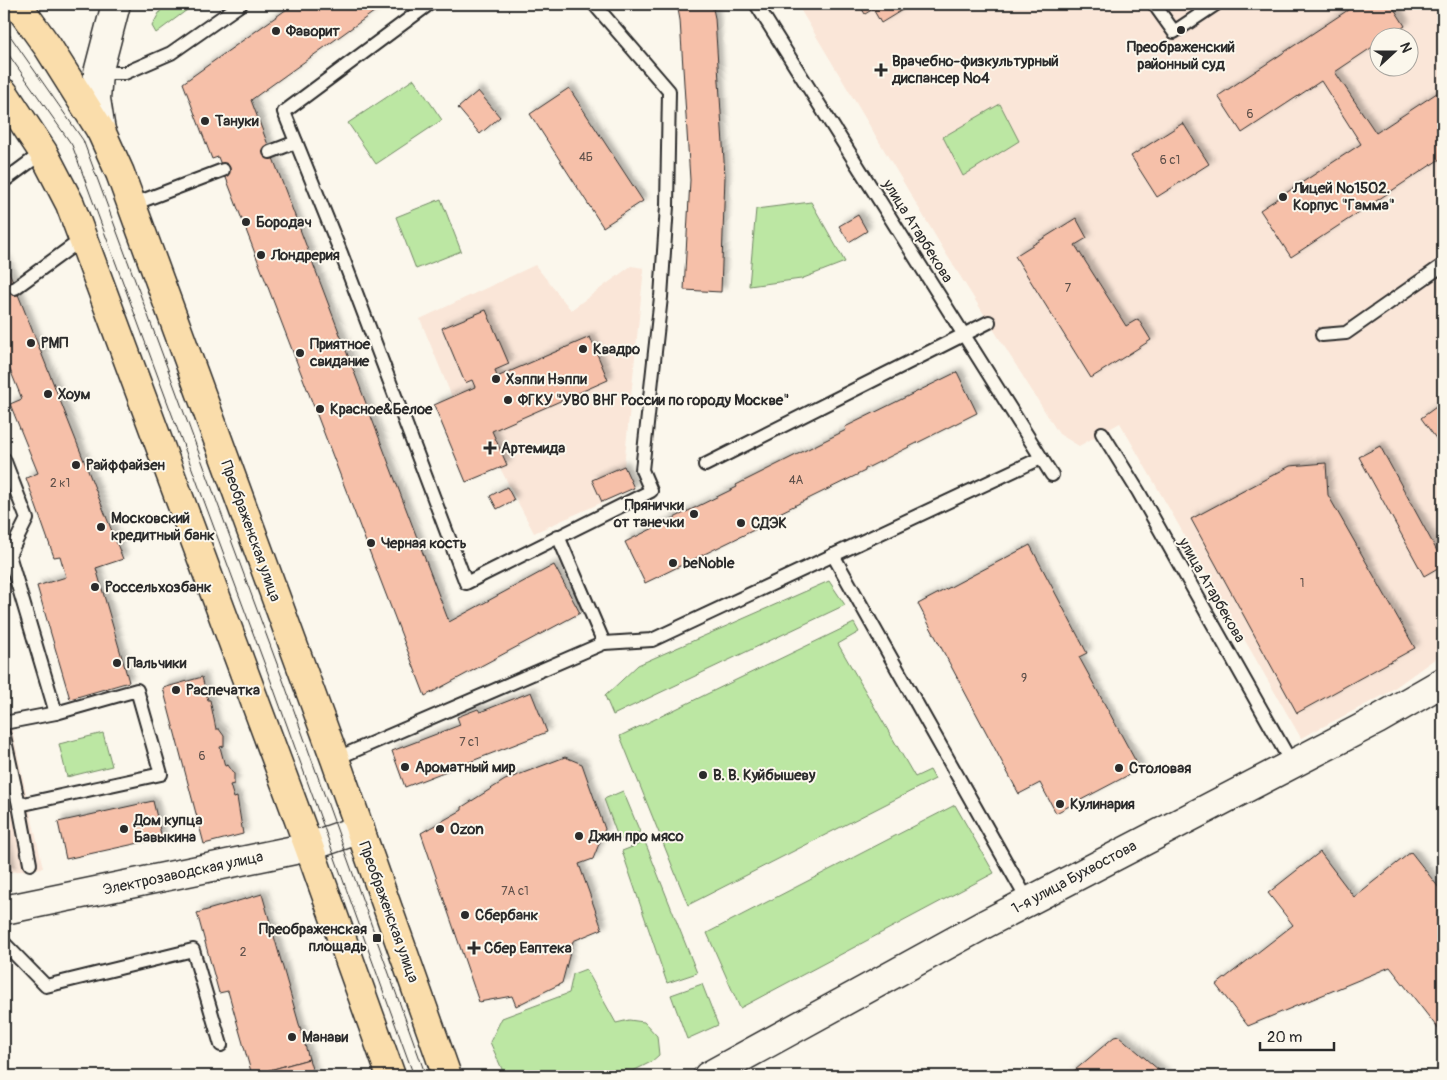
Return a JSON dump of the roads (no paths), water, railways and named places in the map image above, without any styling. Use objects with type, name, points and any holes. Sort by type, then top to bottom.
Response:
[{"type":"main road","name":"Преображенская улица","points":[[17,4],[48,47],[101,130],[132,205],[335,759],[448,1076]]},
{"type":"main road","points":[[4,93],[38,144],[70,204],[309,847],[391,1076]]},
{"type":"street","points":[[101,130],[96,99],[98,73],[116,4]]},
{"type":"street","points":[[4,118],[12,120],[38,144]]},
{"type":"street","name":"1-я улица Бухвостова","points":[[708,1076],[1028,901],[1377,720],[1443,682]]},
{"type":"street","name":"Электрозаводская улица","points":[[4,910],[309,847],[360,829]]},
{"type":"lane","points":[[98,73],[125,73],[171,54],[241,4]]},
{"type":"lane","points":[[429,4],[284,112],[341,253],[466,582],[650,492],[642,470],[661,296],[667,215],[669,91],[594,4]]},
{"type":"lane","name":"улица Атарбекова","points":[[756,4],[1052,475]]},
{"type":"lane","points":[[1154,4],[1174,32],[1216,4]]},
{"type":"lane","points":[[270,152],[296,142]]},
{"type":"lane","points":[[4,181],[38,144]]},
{"type":"lane","points":[[132,205],[223,170]]},
{"type":"lane","points":[[15,288],[82,239]]},
{"type":"lane","points":[[1322,335],[1346,334],[1443,265]]},
{"type":"lane","points":[[705,465],[964,337],[990,322]]},
{"type":"lane","name":"улица Атарбекова","points":[[1102,433],[1138,491],[1292,764]]},
{"type":"lane","points":[[335,759],[604,643],[652,640],[1041,458]]},
{"type":"lane","points":[[4,459],[27,519],[9,555],[56,713]]},
{"type":"lane","points":[[558,536],[604,643]]},
{"type":"lane","points":[[833,555],[1028,901]]},
{"type":"lane","points":[[4,723],[56,713],[137,690],[161,774],[19,805]]},
{"type":"lane","points":[[4,736],[30,864]]},
{"type":"lane","points":[[4,943],[46,986],[193,950],[221,1045]]},
{"type":"tram line","points":[[4,27],[83,140],[283,680],[426,1076]]},
{"type":"tram line","points":[[4,48],[72,145],[272,684],[414,1076]]},
{"type":"place","name":"Преображенский районный суд","points":[[1181,30]]},
{"type":"place","name":"Фаворит","points":[[276,31]]},
{"type":"place","name":"Врачебно-физкультурный диспансер №4","points":[[881,70]]},
{"type":"place","name":"Тануки","points":[[205,121]]},
{"type":"place","name":"Лицей №1502. Корпус \"Гамма\"","points":[[1283,197]]},
{"type":"place","name":"Бородач","points":[[246,222]]},
{"type":"place","name":"Лондрерия","points":[[261,255]]},
{"type":"place","name":"РМП","points":[[31,343]]},
{"type":"place","name":"Квадро","points":[[583,349]]},
{"type":"place","name":"Приятное свидание","points":[[300,353]]},
{"type":"place","name":"Хэппи Нэппи","points":[[496,379]]},
{"type":"place","name":"Хоум","points":[[48,394]]},
{"type":"place","name":"ФГКУ \"УВО ВНГ России по городу Москве\"","points":[[508,400]]},
{"type":"place","name":"Красное&Белое","points":[[320,409]]},
{"type":"place","name":"Артемида","points":[[490,448]]},
{"type":"place","name":"Райффайзен","points":[[76,465]]},
{"type":"place","name":"Прянички от танечки","points":[[694,514]]},
{"type":"place","name":"СДЭК","points":[[741,523]]},
{"type":"place","name":"Московский кредитный банк","points":[[101,527]]},
{"type":"place","name":"Черная кость","points":[[371,543]]},
{"type":"place","name":"beNoble","points":[[673,563]]},
{"type":"place","name":"Россельхозбанк","points":[[95,587]]},
{"type":"place","name":"Пальчики","points":[[117,663]]},
{"type":"place","name":"Распечатка","points":[[176,690]]},
{"type":"place","name":"Ароматный мир","points":[[405,767]]},
{"type":"place","name":"Столовая","points":[[1119,768]]},
{"type":"place","name":"В. В. Куйбышеву","points":[[703,775]]},
{"type":"place","name":"Кулинария","points":[[1060,804]]},
{"type":"place","name":"Дом купца Бавыкина","points":[[124,829]]},
{"type":"place","name":"Ozon","points":[[440,829]]},
{"type":"place","name":"Джин про мясо","points":[[579,836]]},
{"type":"place","name":"Сбербанк","points":[[465,915]]},
{"type":"place","name":"Преображенская площадь","points":[[377,938]]},
{"type":"place","name":"Сбер Еаптека","points":[[474,948]]},
{"type":"place","name":"Манави","points":[[292,1037]]}]
